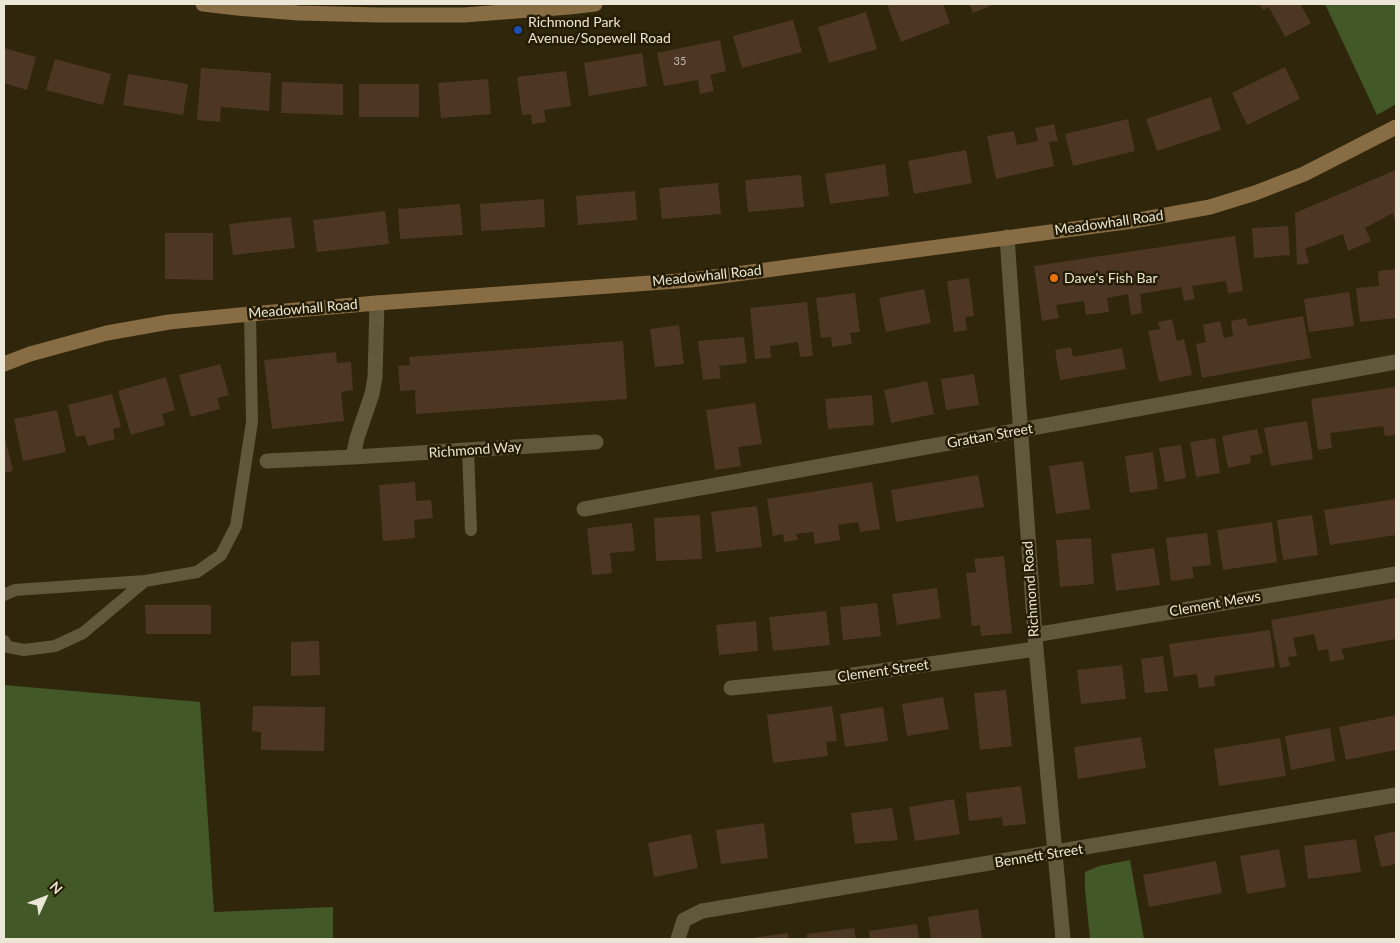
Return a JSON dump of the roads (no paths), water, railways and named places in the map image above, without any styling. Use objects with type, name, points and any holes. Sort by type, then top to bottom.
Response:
[{"type":"street","points":[[203,4],[298,13],[379,15],[464,15],[570,8],[595,4]]},
{"type":"street","name":"Meadowhall Road","points":[[4,364],[30,354],[107,333],[169,322],[377,303],[691,280],[1133,221],[1210,207],[1255,193],[1304,174],[1396,128]]},
{"type":"street","name":"Richmond Road","points":[[1007,237],[1035,642],[1063,939]]},
{"type":"street","points":[[353,457],[357,438],[372,394],[375,377],[377,303]]},
{"type":"street","name":"Grattan Street","points":[[584,509],[1396,362]]},
{"type":"street","name":"Richmond Way","points":[[267,461],[596,442]]},
{"type":"street","name":"Clement Mews","points":[[1035,642],[1396,574]]},
{"type":"street","name":"Clement Street","points":[[731,688],[831,678],[1035,642]]},
{"type":"street","name":"Bennett Street","points":[[678,939],[684,920],[702,911],[1396,795]]},
{"type":"lane","points":[[4,595],[15,590],[145,581],[197,572],[221,554],[236,526],[252,422],[250,314]]},
{"type":"lane","points":[[468,450],[471,530]]},
{"type":"lane","points":[[4,642],[8,647],[24,650],[55,646],[83,633],[145,581]]},
{"type":"place","name":"Richmond Park Avenue/Sopewell Road","points":[[518,30]]},
{"type":"place","name":"Dave's Fish Bar","points":[[1054,278]]}]
